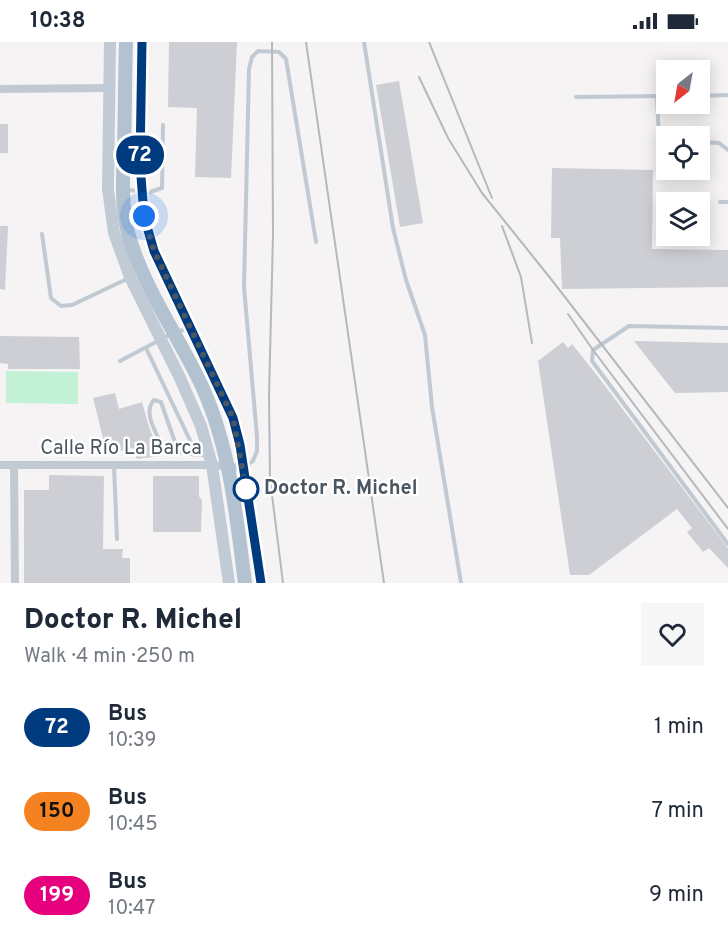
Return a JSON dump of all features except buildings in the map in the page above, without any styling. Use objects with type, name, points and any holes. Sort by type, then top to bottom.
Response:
[{"type":"main road","points":[[110,42],[108,189],[110,212],[119,249],[130,277],[199,381],[217,426],[228,466],[245,583]]},
{"type":"main road","points":[[229,583],[206,458],[192,404],[128,231],[123,189],[126,46],[142,47],[141,191],[144,216],[154,251],[233,418],[261,583]]},
{"type":"street","points":[[0,89],[109,88]]},
{"type":"street","name":"Calle Río La Barca","points":[[0,465],[114,465],[206,458],[228,466],[243,468]]},
{"type":"street","points":[[14,465],[15,583]]},
{"type":"lane","points":[[363,42],[393,228],[424,335],[432,407],[461,583]]},
{"type":"lane","points":[[243,468],[253,461],[257,451],[256,401],[244,286],[249,69],[252,57],[258,51],[279,52],[286,58],[316,242]]},
{"type":"lane","points":[[710,96],[728,95]]},
{"type":"lane","points":[[576,97],[656,96]]},
{"type":"lane","points":[[123,189],[150,192],[162,188],[163,125]]},
{"type":"lane","points":[[710,143],[719,143],[728,150]]},
{"type":"lane","points":[[720,202],[728,202]]},
{"type":"lane","points":[[42,234],[51,298],[61,306],[72,305],[130,277]]},
{"type":"lane","points":[[728,328],[629,326],[592,350],[591,361],[728,544]]},
{"type":"lane","points":[[120,361],[167,336],[191,328]]},
{"type":"lane","points":[[146,348],[206,458]]},
{"type":"lane","points":[[178,451],[161,402],[154,400],[149,405],[148,413],[163,448],[206,458]]},
{"type":"lane","points":[[114,465],[117,539]]},
{"type":"green space","points":[[6,371],[78,372],[78,404],[6,403]]},
{"type":"railway","points":[[272,42],[273,235],[269,396],[270,479],[283,583]]},
{"type":"railway","points":[[306,42],[384,583]]},
{"type":"railway","points":[[429,42],[492,198]]},
{"type":"railway","points":[[419,77],[448,138],[482,193],[728,508]]},
{"type":"railway","points":[[502,226],[521,277],[532,343]]},
{"type":"railway","points":[[568,314],[728,529]]},
{"type":"bus line","name":"72","points":[[142,42],[140,163],[144,216],[154,251],[233,418],[240,445],[261,583]]},
{"type":"place","name":"Doctor R. Michel","points":[[246,489]]},
{"type":"route","points":[[144,216],[154,251],[233,418],[240,445],[246,491],[246,489]]}]
